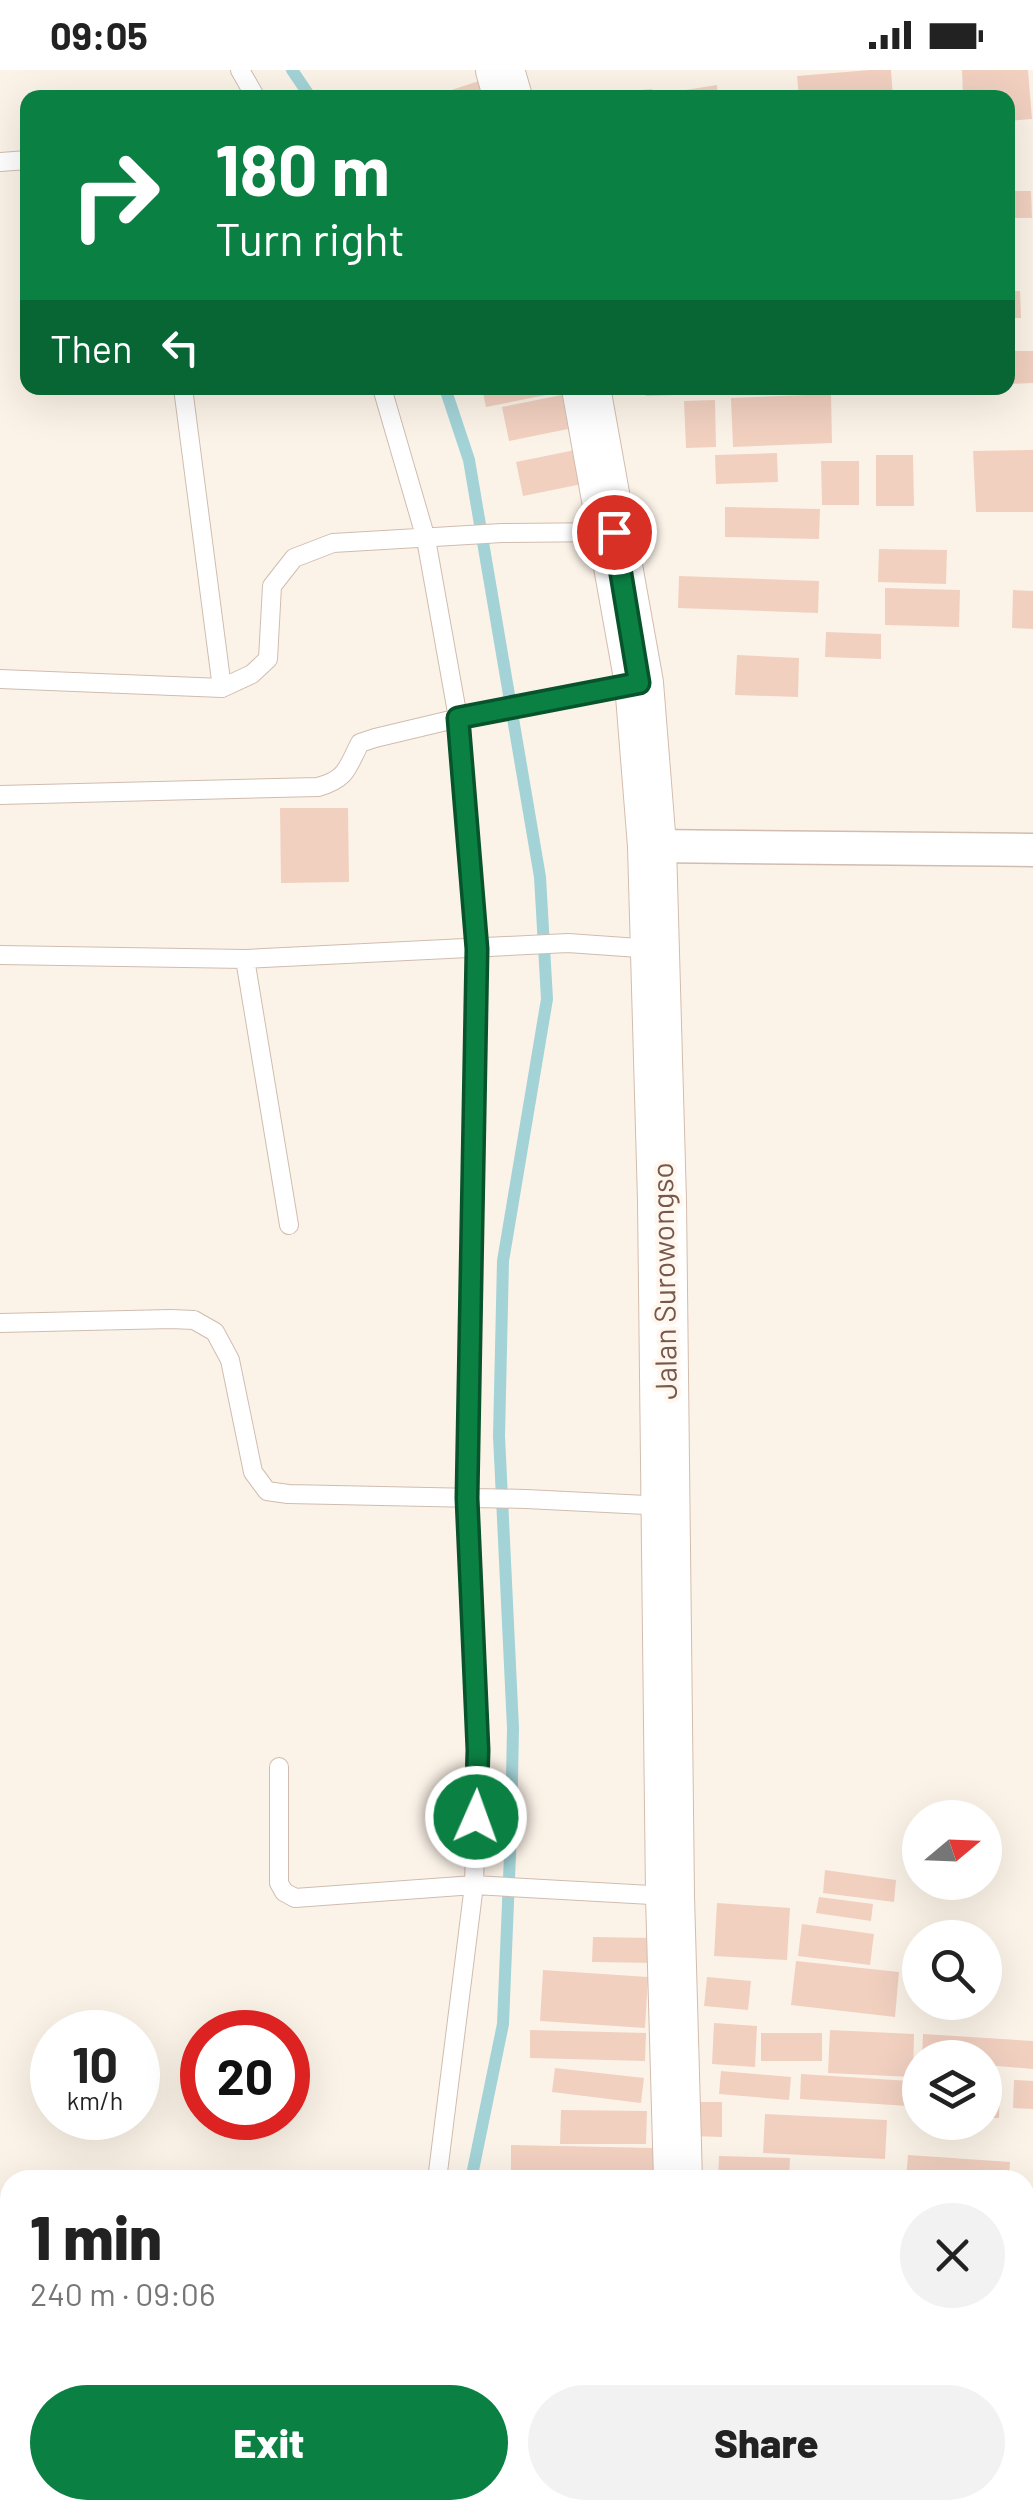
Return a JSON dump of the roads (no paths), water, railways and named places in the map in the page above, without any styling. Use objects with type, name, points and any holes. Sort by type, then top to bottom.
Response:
[{"type":"street","name":"Jalan Surowongso","points":[[587,395],[639,683],[652,846],[678,2170]]},
{"type":"street","points":[[652,846],[1033,850]]},
{"type":"lane","points":[[184,395],[222,688]]},
{"type":"lane","points":[[384,395],[426,539],[458,718],[477,949],[467,1498],[478,1750],[474,1885],[438,2170]]},
{"type":"lane","points":[[0,680],[222,688],[252,674],[268,659],[272,586],[294,558],[333,544],[502,533],[614,532]]},
{"type":"lane","points":[[0,795],[318,787],[335,782],[347,771],[360,743],[484,712],[639,683]]},
{"type":"lane","points":[[0,955],[245,958],[568,943],[654,949]]},
{"type":"lane","points":[[245,958],[289,1225]]},
{"type":"lane","points":[[0,1323],[194,1320],[214,1332],[230,1360],[254,1472],[267,1491],[666,1506]]},
{"type":"lane","points":[[279,1767],[278,1883],[295,1898],[474,1885],[670,1896]]},
{"type":"waterway","points":[[292,70],[306,90]]},
{"type":"waterway","points":[[447,395],[469,460],[540,877],[547,999],[503,1261],[499,1436],[513,1728],[511,1830],[503,2024],[473,2170]]}]
